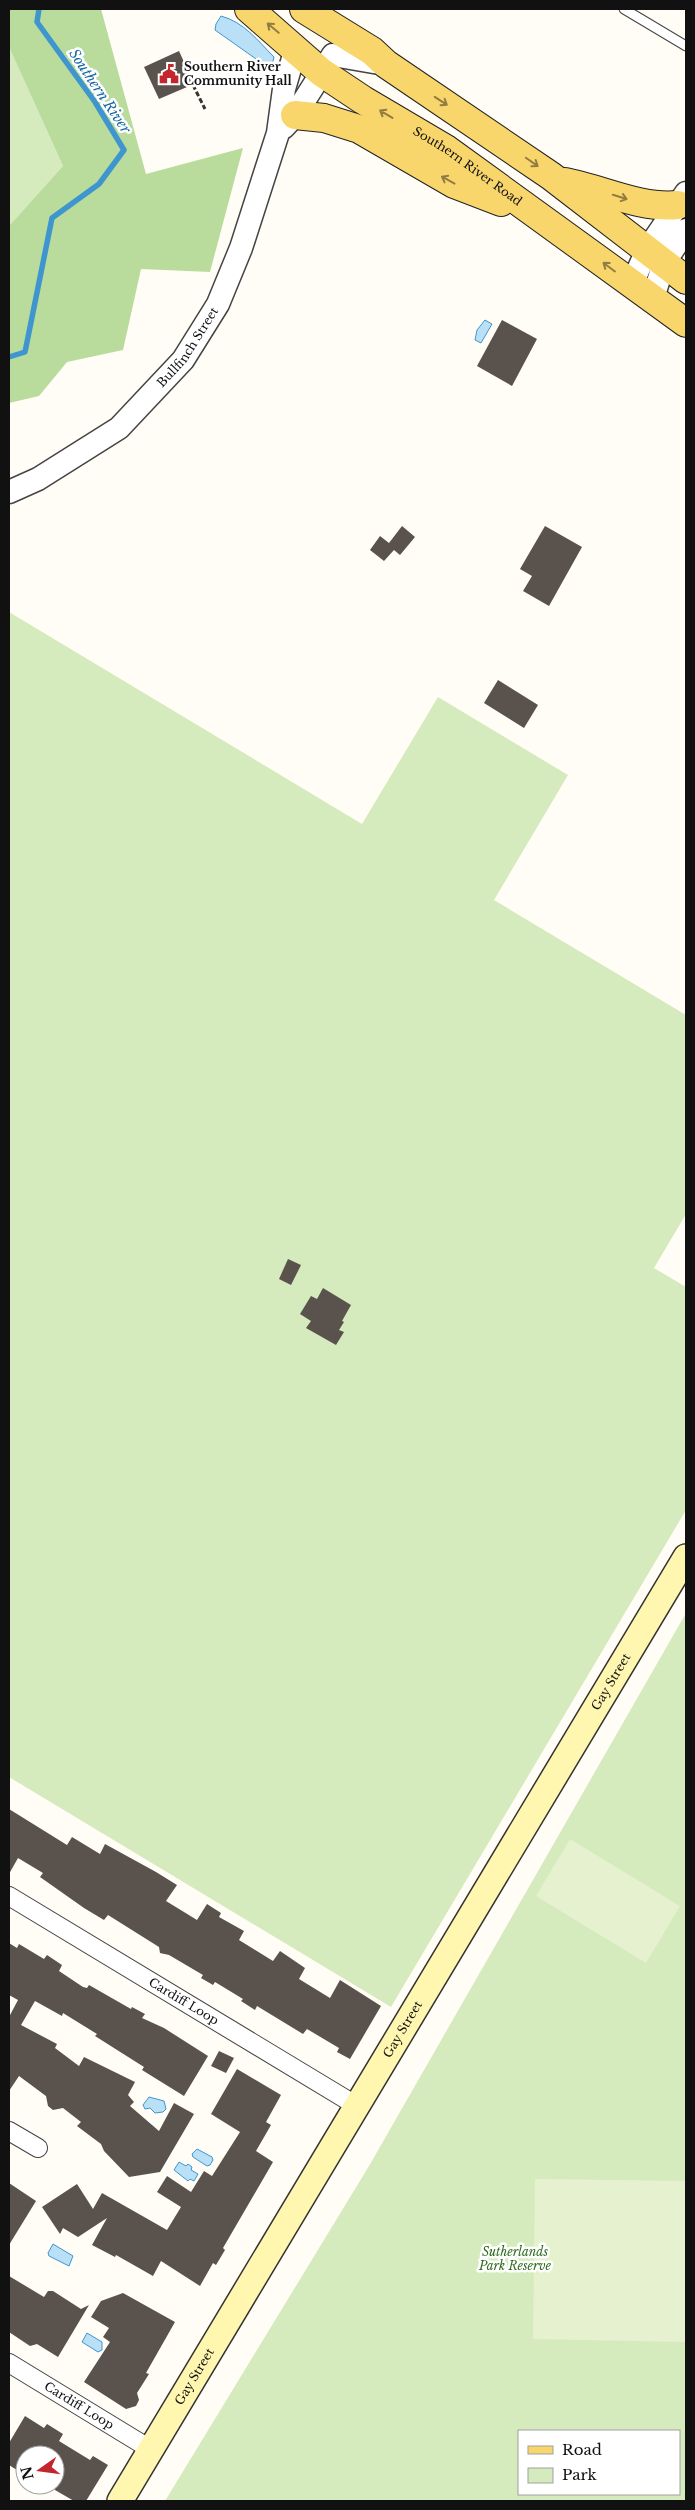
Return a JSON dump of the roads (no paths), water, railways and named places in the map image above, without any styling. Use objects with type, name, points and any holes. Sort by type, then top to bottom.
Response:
[{"type":"main road","name":"Southern River Road","points":[[249,9],[296,48],[321,72],[363,100],[446,149],[686,323]]},
{"type":"main road","points":[[284,9],[300,23],[309,37],[321,72]]},
{"type":"main road","points":[[304,9],[372,51],[386,64],[556,180],[686,280]]},
{"type":"main road","points":[[287,124],[324,118],[359,129],[454,184],[493,197],[584,250]]},
{"type":"main road","points":[[556,180],[594,188],[651,205],[684,209]]},
{"type":"main road","name":"Gay Street","points":[[120,2501],[686,1557]]},
{"type":"street","name":"Bullfinch Street","points":[[287,124],[284,89],[296,48]]},
{"type":"street","name":"Bullfinch Street","points":[[9,492],[38,479],[120,428],[183,360],[218,304],[287,124],[334,54],[386,64]]},
{"type":"street","points":[[642,291],[656,257],[684,209]]},
{"type":"street","name":"Cardiff Loop","points":[[9,1896],[357,2106]]},
{"type":"street","points":[[9,2131],[38,2148]]},
{"type":"street","name":"Cardiff Loop","points":[[9,2363],[150,2449]]},
{"type":"lane","points":[[624,9],[686,46]]},
{"type":"water","points":[[221,16],[244,27],[274,57],[272,65],[266,66],[215,30]]},
{"type":"water","points":[[485,320],[492,324],[481,343],[475,340],[477,330]]},
{"type":"water","points":[[149,2097],[164,2101],[166,2109],[163,2112],[155,2113],[150,2108],[145,2109],[143,2105]]},
{"type":"water","points":[[197,2149],[212,2157],[213,2160],[210,2165],[207,2166],[193,2157],[192,2154]]},
{"type":"water","points":[[179,2162],[186,2166],[188,2164],[192,2167],[191,2170],[198,2174],[194,2181],[190,2179],[188,2181],[174,2170]]},
{"type":"water","points":[[53,2244],[73,2256],[69,2266],[49,2256],[48,2253]]},
{"type":"water","points":[[87,2333],[102,2342],[102,2350],[98,2352],[82,2342]]},
{"type":"waterway","name":"Southern River","points":[[9,357],[25,352],[52,218],[99,184],[124,150],[95,102],[37,22],[39,9]]},
{"type":"place","name":"Southern River Community Hall","points":[[169,74]]},
{"type":"park label","name":"Sutherlands Park Reserve","points":[[515,2259]]}]
